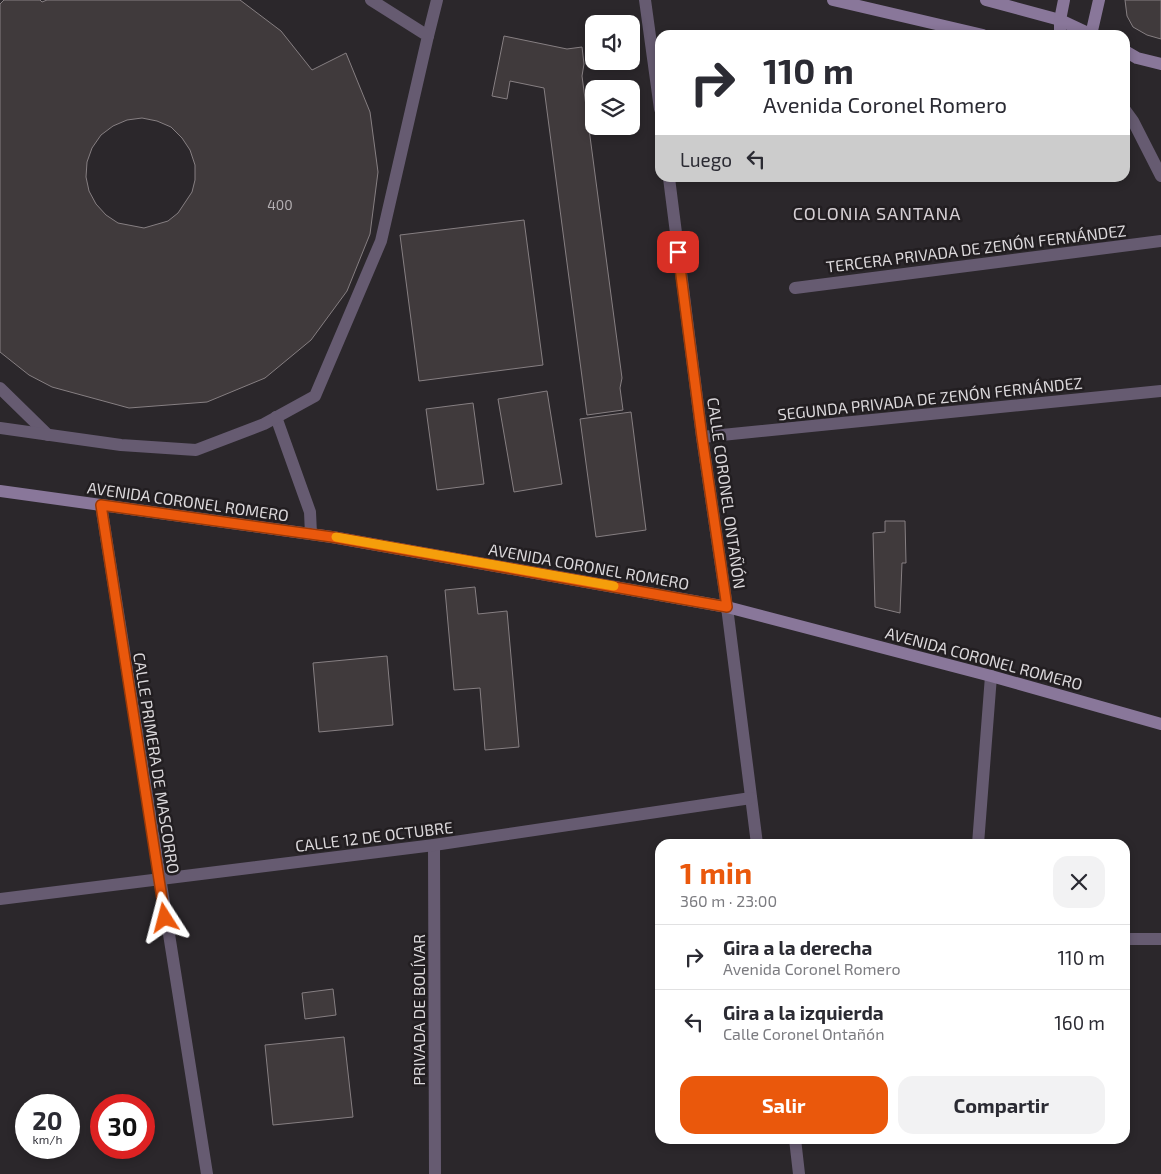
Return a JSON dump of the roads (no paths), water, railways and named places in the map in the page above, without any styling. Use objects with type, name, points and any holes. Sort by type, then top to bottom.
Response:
[{"type":"main road","points":[[833,0],[962,30]]},
{"type":"main road","points":[[986,0],[1060,20],[1081,30]]},
{"type":"main road","points":[[1060,30],[1064,0]]},
{"type":"main road","points":[[1093,30],[1099,0]]},
{"type":"main road","points":[[1130,54],[1137,58],[1161,64]]},
{"type":"main road","name":"AVENIDA CORONEL ROMERO","points":[[0,492],[311,534],[727,607],[991,676],[1161,724]]},
{"type":"street","points":[[371,0],[428,36]]},
{"type":"street","points":[[0,428],[121,445],[196,450],[264,424],[315,396],[381,242],[437,0]]},
{"type":"street","points":[[645,0],[655,73]]},
{"type":"street","points":[[1130,116],[1161,176]]},
{"type":"street","name":"CALLE CORONEL ONTAÑÓN","points":[[670,182],[756,839]]},
{"type":"street","name":"TERCERA PRIVADA DE ZENÓN FERNÁNDEZ","points":[[795,288],[1161,241]]},
{"type":"street","points":[[0,388],[48,435]]},
{"type":"street","name":"SEGUNDA PRIVADA DE ZENÓN FERNÁNDEZ","points":[[702,437],[1161,391]]},
{"type":"street","points":[[276,417],[310,512],[311,534]]},
{"type":"street","name":"CALLE PRIMERA DE MASCORRO","points":[[101,505],[159,879],[208,1174]]},
{"type":"street","points":[[978,839],[991,676]]},
{"type":"street","name":"CALLE 12 DE OCTUBRE","points":[[0,899],[434,845],[751,798]]},
{"type":"street","name":"PRIVADA DE BOLÍVAR","points":[[434,845],[435,1174]]},
{"type":"street","points":[[1130,939],[1161,939]]},
{"type":"street","points":[[796,1144],[799,1174]]},
{"type":"district","name":"COLONIA SANTANA","points":[[877,213]]}]
